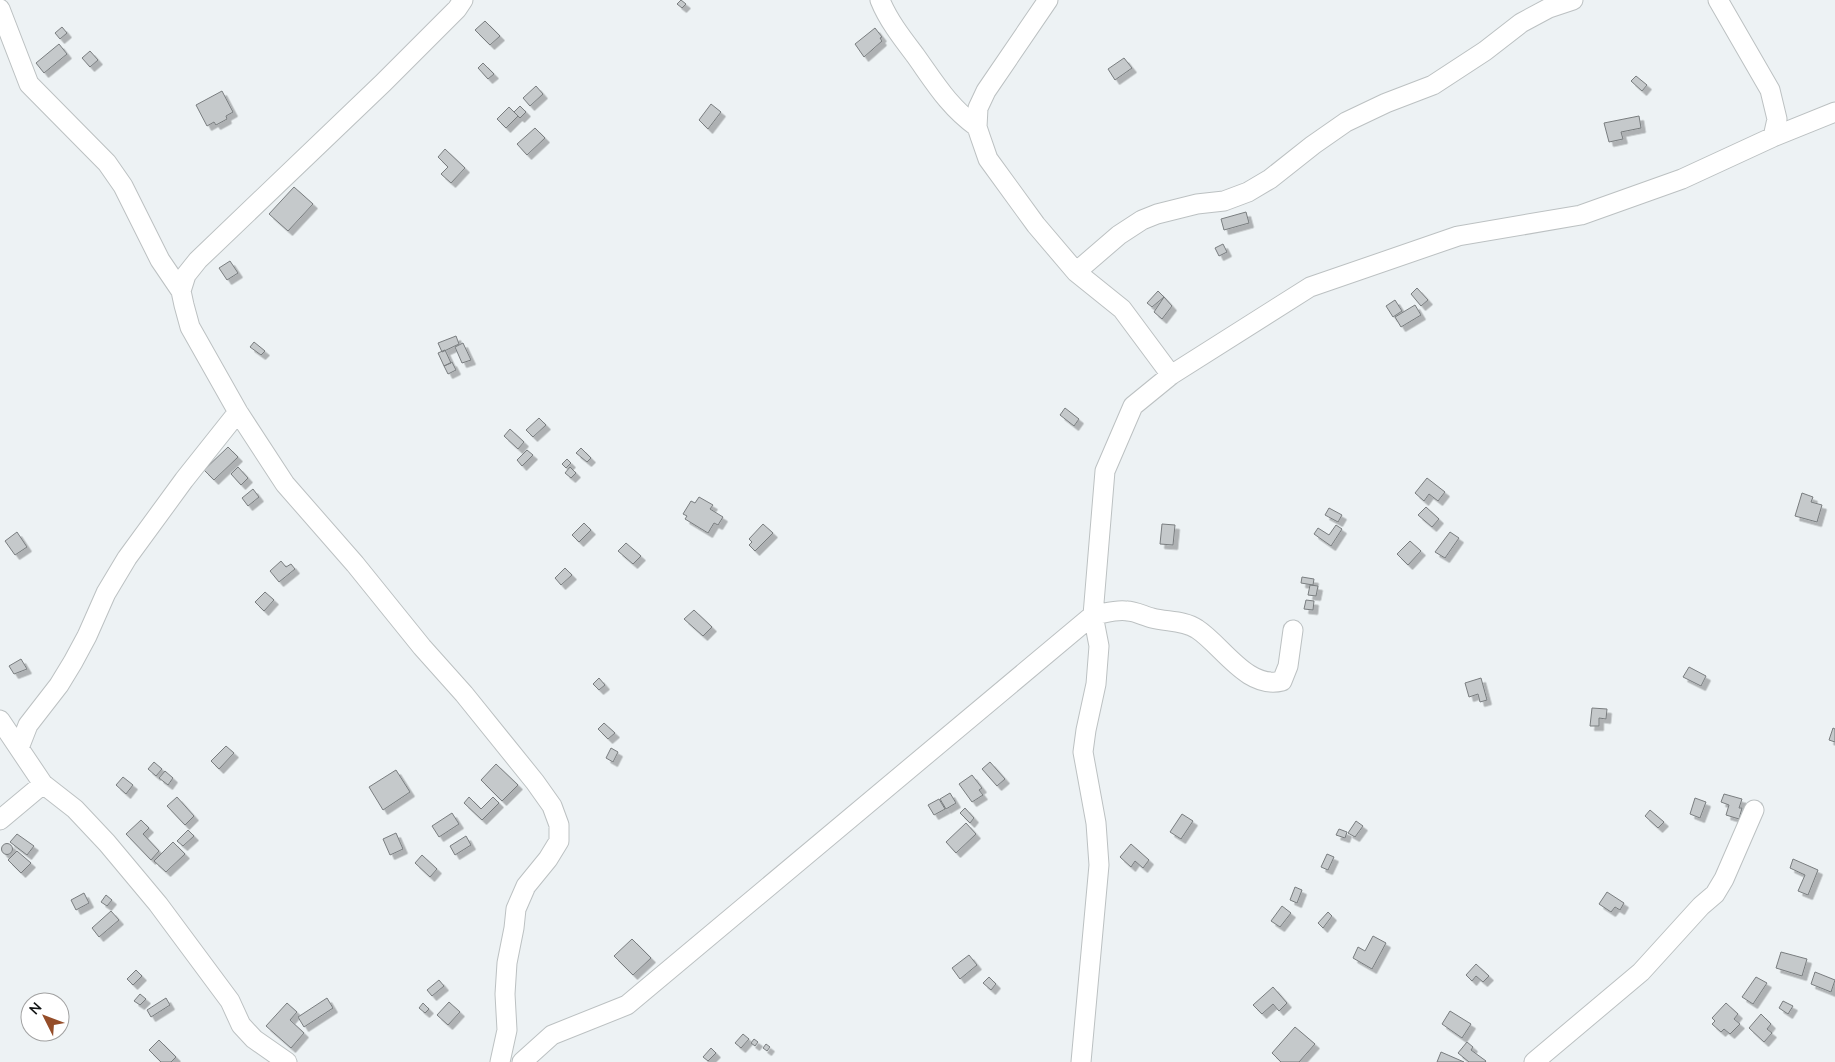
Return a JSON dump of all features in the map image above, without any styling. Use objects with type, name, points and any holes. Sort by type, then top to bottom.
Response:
[{"type":"street","points":[[180,291],[186,275],[198,260],[376,90],[457,9],[463,0]]},
{"type":"street","points":[[880,0],[893,25],[950,104],[962,117],[977,127]]},
{"type":"street","points":[[1076,272],[1118,235],[1142,220],[1157,214],[1197,204],[1224,202],[1248,192],[1270,179],[1346,122],[1386,103],[1433,85],[1485,51],[1520,23],[1549,8],[1573,0]]},
{"type":"street","points":[[1718,0],[1770,90],[1777,119],[1773,137]]},
{"type":"street","points":[[1043,2],[986,91],[978,108],[977,127],[988,158],[1036,225],[1076,272],[1122,309],[1171,375]]},
{"type":"street","points":[[0,9],[29,84],[107,163],[123,186],[160,260],[180,291],[190,327],[238,412],[285,484],[464,694],[552,806],[559,825],[559,841],[548,859],[526,886],[516,909],[507,963],[505,994],[507,1030],[500,1062]]},
{"type":"street","points":[[1081,1062],[1099,865],[1096,823],[1083,752],[1096,684],[1098,656],[1092,615],[1105,471],[1133,406],[1171,375],[1310,287],[1458,236],[1581,215],[1682,179],[1773,137],[1835,112]]},
{"type":"street","points":[[19,748],[28,725],[74,662],[88,636],[106,593],[127,558],[184,480],[238,412]]},
{"type":"street","points":[[522,1062],[552,1035],[628,1005],[1092,615],[1126,610],[1152,618],[1181,622],[1196,628],[1249,675],[1266,681],[1276,682],[1282,681],[1288,666],[1293,630]]},
{"type":"street","points":[[0,720],[43,784],[75,809],[108,843],[158,904],[230,1001],[241,1024],[254,1039],[287,1062]]},
{"type":"street","points":[[0,820],[43,784]]},
{"type":"street","points":[[1534,1062],[1641,972],[1701,906],[1715,894],[1724,879],[1754,810]]},
{"type":"building","points":[[681,0],[686,4],[682,8],[677,4]]},
{"type":"building","points":[[485,21],[500,36],[490,45],[475,30]]},
{"type":"building","points":[[62,27],[67,33],[60,39],[55,33]]},
{"type":"building","points":[[875,28],[882,37],[880,38],[882,41],[864,57],[855,44]]},
{"type":"building","points":[[59,44],[67,54],[44,73],[36,63]]},
{"type":"building","points":[[90,51],[98,60],[90,67],[82,58]]},
{"type":"building","points":[[1124,58],[1132,68],[1115,80],[1108,69]]},
{"type":"building","points":[[483,63],[494,74],[488,79],[478,68]]},
{"type":"building","points":[[1636,76],[1647,85],[1642,91],[1631,81]]},
{"type":"building","points":[[536,86],[543,94],[530,106],[523,98]]},
{"type":"building","points":[[222,91],[233,112],[226,116],[227,119],[216,125],[214,122],[207,126],[196,105]]},
{"type":"building","points":[[711,104],[721,112],[708,129],[699,120]]},
{"type":"building","points":[[520,106],[526,112],[520,118],[514,112]]},
{"type":"building","points":[[509,107],[518,116],[506,128],[497,119]]},
{"type":"building","points":[[1639,116],[1641,128],[1621,132],[1623,139],[1609,142],[1604,123]]},
{"type":"building","points":[[535,128],[545,138],[527,155],[517,144]]},
{"type":"building","points":[[445,149],[465,168],[451,183],[441,174],[448,167],[438,157]]},
{"type":"building","points":[[294,187],[313,204],[288,231],[269,214]]},
{"type":"building","points":[[1246,212],[1249,223],[1224,230],[1221,219]]},
{"type":"building","points":[[1223,244],[1227,252],[1219,256],[1215,248]]},
{"type":"building","points":[[230,261],[238,273],[227,280],[219,268]]},
{"type":"building","points":[[1417,288],[1428,300],[1421,306],[1411,294]]},
{"type":"building","points":[[1158,291],[1164,297],[1152,307],[1147,303]]},
{"type":"building","points":[[1164,297],[1172,306],[1162,319],[1154,312]]},
{"type":"building","points":[[1395,300],[1402,311],[1393,317],[1386,306]]},
{"type":"building","points":[[1415,305],[1421,315],[1401,327],[1395,317]]},
{"type":"building","points":[[456,336],[459,344],[442,352],[438,343]]},
{"type":"building","points":[[254,342],[265,351],[261,355],[250,347]]},
{"type":"building","points":[[463,343],[471,360],[462,363],[455,347]]},
{"type":"building","points":[[445,350],[451,363],[444,366],[438,353]]},
{"type":"building","points":[[452,362],[456,370],[448,374],[444,366]]},
{"type":"building","points":[[1065,408],[1079,419],[1074,426],[1060,415]]},
{"type":"building","points":[[539,418],[546,425],[533,437],[526,430]]},
{"type":"building","points":[[510,429],[524,442],[518,449],[504,436]]},
{"type":"building","points":[[228,447],[238,457],[214,480],[204,470]]},
{"type":"building","points":[[581,448],[591,458],[587,462],[576,453]]},
{"type":"building","points":[[527,450],[533,455],[522,466],[517,460]]},
{"type":"building","points":[[567,459],[571,463],[566,468],[562,464]]},
{"type":"building","points":[[238,467],[248,478],[241,485],[231,474]]},
{"type":"building","points":[[570,467],[576,473],[571,478],[565,473]]},
{"type":"building","points":[[1427,478],[1445,492],[1438,501],[1429,494],[1424,501],[1415,493]]},
{"type":"building","points":[[253,489],[259,497],[248,506],[242,498]]},
{"type":"building","points":[[1802,493],[1813,497],[1811,502],[1822,505],[1817,522],[1795,516]]},
{"type":"building","points":[[699,497],[713,505],[710,509],[723,517],[718,525],[714,523],[708,533],[685,519],[687,516],[683,514],[691,501],[695,503]]},
{"type":"building","points":[[1426,507],[1439,519],[1432,527],[1418,515]]},
{"type":"building","points":[[1329,508],[1342,515],[1338,522],[1325,515]]},
{"type":"building","points":[[584,523],[591,530],[579,542],[572,535]]},
{"type":"building","points":[[763,524],[773,533],[755,551],[749,545],[752,542],[749,539]]},
{"type":"building","points":[[1162,524],[1175,525],[1173,545],[1160,544]]},
{"type":"building","points":[[1336,525],[1342,529],[1331,546],[1314,534],[1318,528],[1329,535]]},
{"type":"building","points":[[17,532],[27,547],[15,555],[5,541]]},
{"type":"building","points":[[1450,532],[1459,538],[1445,558],[1435,552]]},
{"type":"building","points":[[1410,541],[1421,551],[1408,565],[1397,554]]},
{"type":"building","points":[[626,543],[641,556],[633,564],[618,551]]},
{"type":"building","points":[[281,561],[286,567],[291,564],[295,569],[279,582],[270,571]]},
{"type":"building","points":[[565,568],[572,575],[561,585],[555,578]]},
{"type":"building","points":[[1302,577],[1314,579],[1313,585],[1301,583]]},
{"type":"building","points":[[1310,585],[1318,586],[1316,596],[1308,595]]},
{"type":"building","points":[[265,592],[274,600],[264,611],[255,602]]},
{"type":"building","points":[[1306,600],[1314,601],[1313,610],[1304,609]]},
{"type":"building","points":[[694,610],[712,627],[703,636],[684,619]]},
{"type":"building","points":[[21,659],[27,669],[14,674],[9,666]]},
{"type":"building","points":[[1689,667],[1706,676],[1701,686],[1683,677]]},
{"type":"building","points":[[599,678],[605,685],[599,690],[593,684]]},
{"type":"building","points":[[1481,678],[1487,700],[1480,702],[1478,694],[1469,697],[1465,683]]},
{"type":"building","points":[[1592,708],[1607,709],[1606,719],[1599,718],[1599,726],[1590,726]]},
{"type":"building","points":[[604,723],[615,733],[608,739],[598,729]]},
{"type":"building","points":[[1833,728],[1835,729],[1835,742],[1829,740]]},
{"type":"building","points":[[226,746],[234,753],[219,769],[211,761]]},
{"type":"building","points":[[611,748],[618,752],[613,762],[606,758]]},
{"type":"building","points":[[154,762],[162,769],[156,776],[148,769]]},
{"type":"building","points":[[990,762],[1005,779],[997,786],[982,769]]},
{"type":"building","points":[[496,764],[518,785],[502,801],[481,780]]},
{"type":"building","points":[[396,770],[410,792],[383,810],[369,787]]},
{"type":"building","points":[[165,771],[173,778],[168,785],[159,778]]},
{"type":"building","points":[[972,775],[982,788],[979,790],[983,795],[972,802],[959,784]]},
{"type":"building","points":[[123,777],[133,785],[126,794],[116,785]]},
{"type":"building","points":[[950,793],[956,803],[946,809],[940,799]]},
{"type":"building","points":[[1724,794],[1742,799],[1739,808],[1742,808],[1739,819],[1726,815],[1729,805],[1721,802]]},
{"type":"building","points":[[177,797],[194,816],[185,825],[167,806]]},
{"type":"building","points":[[469,797],[481,809],[493,797],[499,803],[482,820],[464,803]]},
{"type":"building","points":[[1695,798],[1706,802],[1700,818],[1690,814]]},
{"type":"building","points":[[939,799],[945,809],[934,815],[928,805]]},
{"type":"building","points":[[965,808],[974,818],[970,823],[960,813]]},
{"type":"building","points":[[1650,810],[1664,822],[1658,828],[1645,816]]},
{"type":"building","points":[[452,813],[459,824],[439,837],[432,826]]},
{"type":"building","points":[[1182,814],[1193,821],[1181,839],[1170,832]]},
{"type":"building","points":[[141,820],[149,828],[143,834],[159,851],[151,860],[126,834]]},
{"type":"building","points":[[1356,821],[1363,826],[1355,837],[1348,833]]},
{"type":"building","points":[[966,823],[976,834],[956,853],[946,842]]},
{"type":"building","points":[[1339,829],[1347,832],[1345,838],[1336,835]]},
{"type":"building","points":[[188,830],[194,836],[183,846],[177,841]]},
{"type":"building","points":[[396,833],[403,849],[390,855],[383,839]]},
{"type":"building","points":[[17,834],[34,846],[27,855],[10,842]]},
{"type":"building","points":[[466,836],[471,845],[455,855],[450,846]]},
{"type":"building","points":[[173,842],[185,854],[166,872],[154,861]]},
{"type":"building","points":[[5,844],[9,844],[12,849],[11,853],[5,854],[2,851],[2,847]]},
{"type":"building","points":[[1131,844],[1149,860],[1143,868],[1135,861],[1131,867],[1120,857]]},
{"type":"building","points":[[17,851],[31,863],[21,873],[8,860]]},
{"type":"building","points":[[1327,854],[1334,857],[1328,870],[1321,867]]},
{"type":"building","points":[[422,855],[437,869],[430,877],[415,863]]},
{"type":"building","points":[[1793,859],[1818,870],[1808,895],[1798,891],[1805,875],[1790,868]]},
{"type":"building","points":[[1295,887],[1302,890],[1297,903],[1290,900]]},
{"type":"building","points":[[1607,892],[1624,903],[1620,910],[1615,907],[1611,912],[1599,904]]},
{"type":"building","points":[[84,893],[89,903],[76,910],[71,900]]},
{"type":"building","points":[[106,895],[112,900],[107,906],[101,902]]},
{"type":"building","points":[[1282,906],[1291,913],[1280,927],[1271,921]]},
{"type":"building","points":[[111,911],[119,920],[99,937],[92,928]]},
{"type":"building","points":[[1328,912],[1332,916],[1323,928],[1318,923]]},
{"type":"building","points":[[1373,936],[1386,943],[1372,969],[1353,958],[1358,947],[1365,951]]},
{"type":"building","points":[[632,939],[651,958],[633,975],[614,956]]},
{"type":"building","points":[[1781,952],[1807,959],[1802,976],[1776,968]]},
{"type":"building","points":[[969,955],[977,965],[960,979],[952,968]]},
{"type":"building","points":[[1476,964],[1489,976],[1483,982],[1476,976],[1472,981],[1466,975]]},
{"type":"building","points":[[136,970],[142,976],[133,985],[127,979]]},
{"type":"building","points":[[1815,972],[1835,980],[1831,992],[1811,984]]},
{"type":"building","points":[[989,977],[996,984],[991,990],[983,983]]},
{"type":"building","points":[[1756,977],[1767,983],[1753,1004],[1742,997]]},
{"type":"building","points":[[439,980],[444,986],[432,996],[427,990]]},
{"type":"building","points":[[1273,987],[1287,1003],[1279,1011],[1273,1004],[1262,1014],[1253,1005]]},
{"type":"building","points":[[140,994],[146,999],[140,1005],[134,1001]]},
{"type":"building","points":[[166,998],[170,1005],[151,1017],[147,1010]]},
{"type":"building","points":[[327,998],[333,1008],[304,1027],[298,1017]]},
{"type":"building","points":[[1783,1001],[1793,1006],[1788,1014],[1779,1008]]},
{"type":"building","points":[[449,1002],[460,1012],[448,1025],[437,1015]]},
{"type":"building","points":[[287,1003],[297,1012],[290,1020],[304,1033],[291,1048],[266,1026]]},
{"type":"building","points":[[423,1003],[429,1009],[425,1013],[419,1008]]},
{"type":"building","points":[[1726,1003],[1738,1014],[1734,1019],[1740,1024],[1730,1034],[1724,1029],[1721,1032],[1712,1024],[1715,1021],[1712,1018]]},
{"type":"building","points":[[1450,1011],[1471,1024],[1462,1038],[1442,1024]]},
{"type":"building","points":[[1761,1014],[1771,1024],[1767,1029],[1772,1033],[1764,1042],[1749,1028]]},
{"type":"building","points":[[1295,1027],[1315,1044],[1299,1062],[1281,1062],[1272,1053]]},
{"type":"building","points":[[743,1034],[749,1039],[741,1048],[735,1043]]},
{"type":"building","points":[[754,1039],[758,1042],[755,1046],[751,1043]]},
{"type":"building","points":[[159,1040],[176,1057],[171,1062],[161,1062],[149,1050]]},
{"type":"building","points":[[1467,1042],[1473,1047],[1471,1050],[1485,1062],[1469,1062],[1458,1053]]},
{"type":"building","points":[[766,1044],[770,1047],[767,1051],[763,1048]]},
{"type":"building","points":[[711,1048],[716,1053],[708,1061],[703,1057]]},
{"type":"building","points":[[1441,1052],[1464,1062],[1437,1062]]}]
